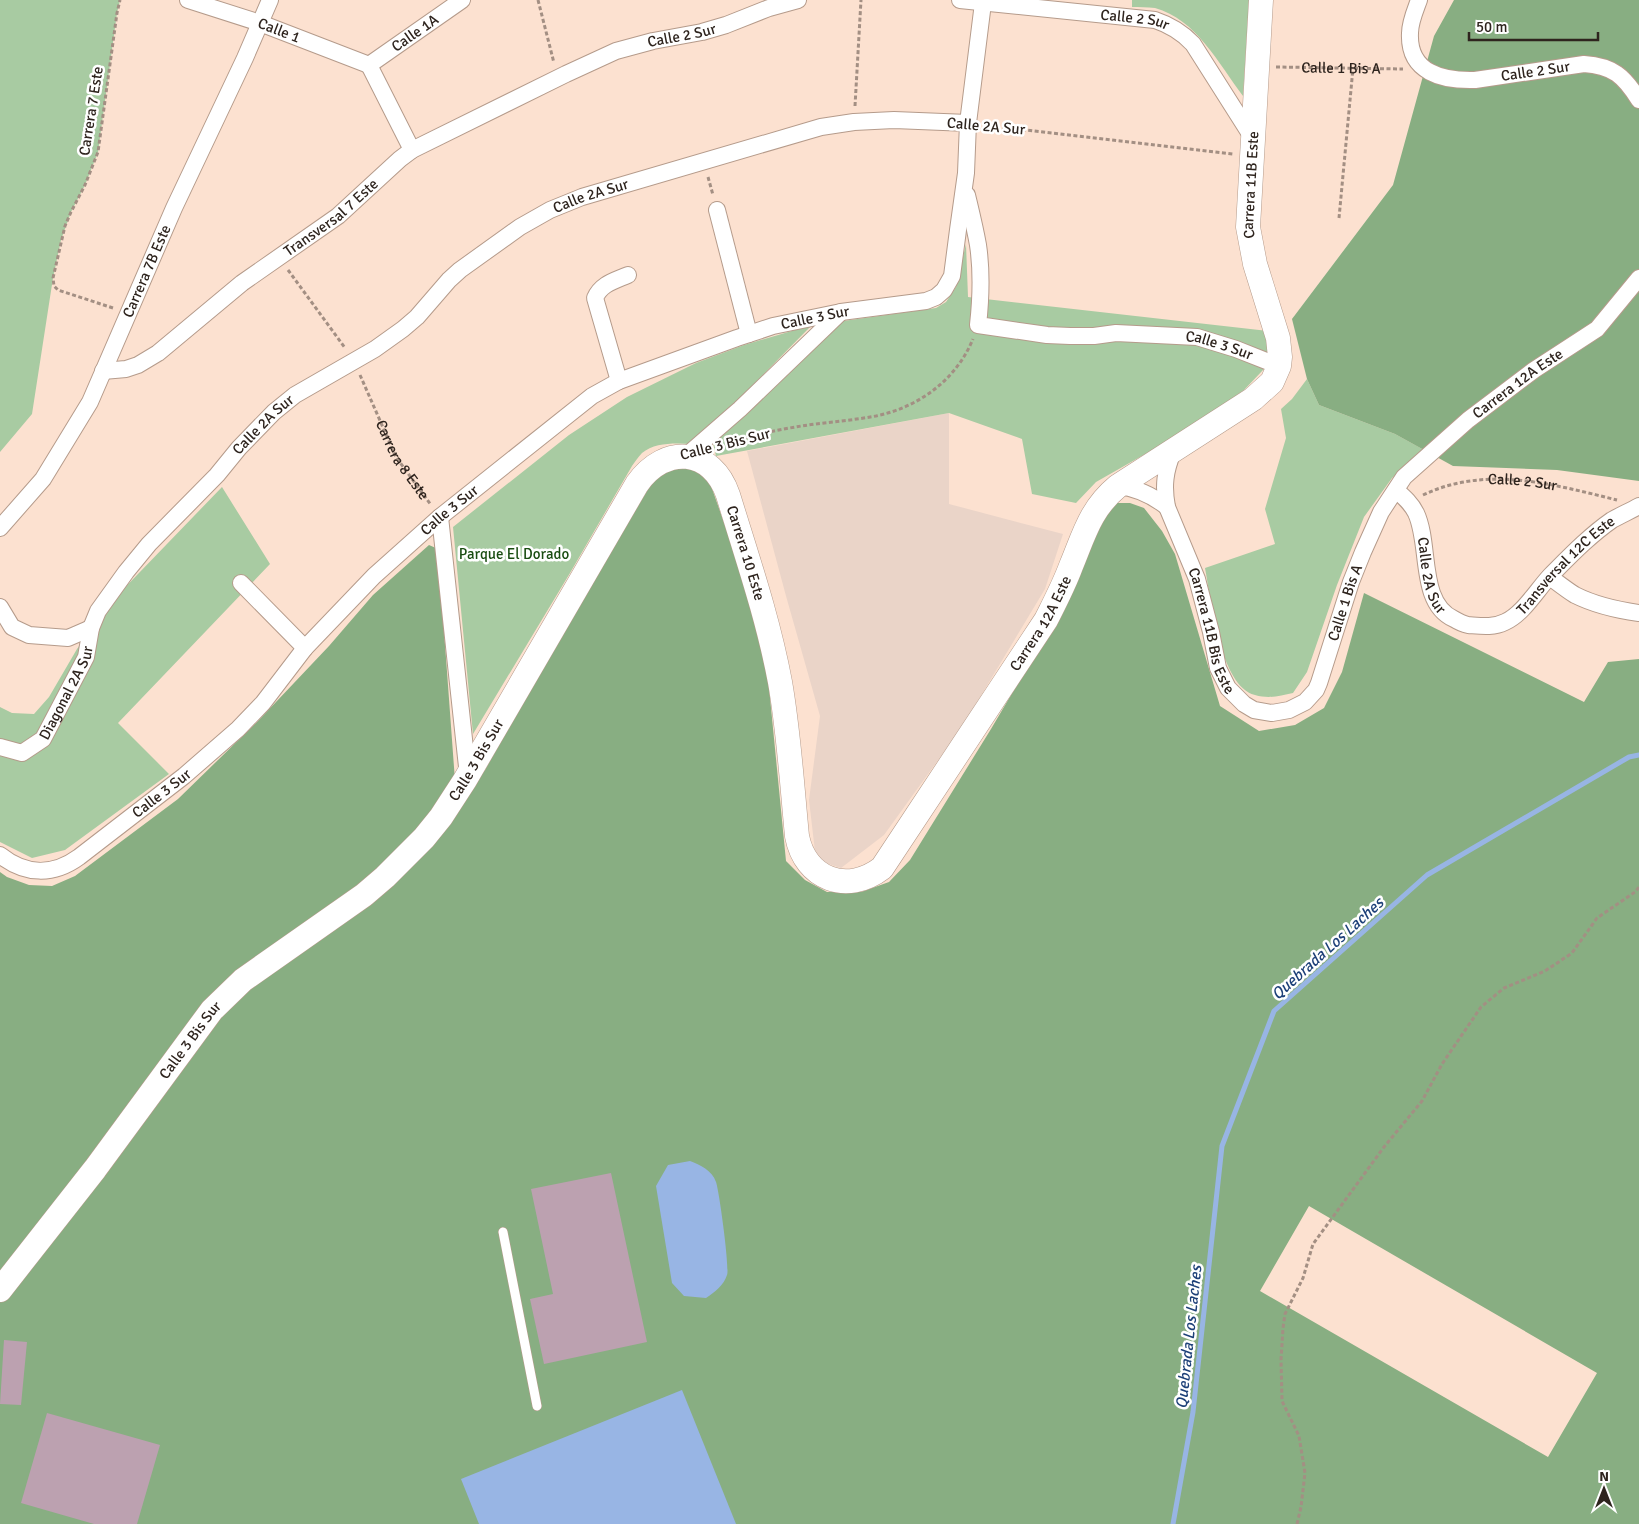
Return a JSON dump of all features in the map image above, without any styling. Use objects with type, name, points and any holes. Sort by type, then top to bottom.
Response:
[{"type":"street","name":"Calle 1","points":[[188,0],[260,23],[369,64]]},
{"type":"street","name":"Carrera 7B Este","points":[[0,528],[43,479],[90,402],[174,208],[270,0]]},
{"type":"street","name":"Calle 1A","points":[[369,64],[462,0]]},
{"type":"street","name":"Calle 2 Sur","points":[[562,76],[616,51],[702,32],[726,25],[769,8],[798,0]]},
{"type":"street","name":"Calle 2 Sur","points":[[960,0],[1155,20],[1166,24],[1185,36],[1193,44],[1252,147]]},
{"type":"street","name":"Carrera 11B Este","points":[[1261,0],[1248,227],[1255,264],[1278,338],[1280,347],[1279,366]]},
{"type":"street","points":[[1419,0],[1411,24],[1410,44],[1418,62],[1426,69]]},
{"type":"street","points":[[978,324],[981,285],[980,266],[976,236],[966,191],[966,173],[968,124],[983,3]]},
{"type":"street","points":[[369,64],[412,150]]},
{"type":"street","name":"Calle 2 Sur","points":[[1426,69],[1432,74],[1457,81],[1595,64],[1616,71],[1639,100]]},
{"type":"street","name":"Transversal 7 Este","points":[[103,371],[126,369],[158,353],[242,283],[338,216],[412,150],[562,76]]},
{"type":"street","name":"Calle 2A Sur","points":[[91,628],[98,610],[149,544],[217,475],[264,421],[296,396],[375,349],[403,329],[460,270],[534,218],[582,197],[821,128],[854,122],[894,120],[968,124]]},
{"type":"street","name":"Calle 3 Sur","points":[[0,855],[24,869],[43,872],[71,863],[184,776],[263,704],[305,648],[374,576],[440,517],[592,396],[619,381],[773,326],[841,312],[926,301],[941,294],[948,286],[952,276],[966,173]]},
{"type":"street","points":[[717,210],[749,334]]},
{"type":"street","points":[[619,381],[594,298],[603,286],[628,275]]},
{"type":"street","name":"Carrera 12A Este","points":[[1396,490],[1404,477],[1468,420],[1534,370],[1596,329],[1639,278]]},
{"type":"street","points":[[686,456],[740,410],[841,312]]},
{"type":"street","name":"Calle 3 Sur","points":[[978,324],[1048,335],[1094,336],[1116,332],[1197,336],[1230,346],[1279,366]]},
{"type":"street","name":"Carrera 12A Este","points":[[818,872],[834,880],[851,882],[868,877],[882,868],[1046,620],[1063,585],[1088,521],[1102,501],[1118,486],[1173,452],[1265,389],[1272,382],[1279,366]]},
{"type":"street","name":"Carrera 11B Bis Este","points":[[1173,452],[1166,467],[1164,479],[1167,507],[1197,579],[1218,668],[1228,688],[1244,704],[1254,710],[1272,714],[1289,710]]},
{"type":"street","name":"Calle 3 Bis Sur","points":[[0,1290],[94,1168],[198,1027],[217,1005],[243,980],[364,895],[424,838],[452,802],[468,776],[637,484],[649,469],[658,463],[686,456]]},
{"type":"street","name":"Carrera 10 Este","points":[[686,456],[702,461],[716,472],[728,495],[763,610],[779,680],[785,716],[798,845],[806,860],[818,872]]},
{"type":"street","points":[[1118,486],[1146,493],[1167,507]]},
{"type":"street","name":"Calle 2A Sur","points":[[1396,490],[1409,501],[1416,514],[1422,535],[1432,596],[1437,606],[1446,616],[1464,624],[1493,627]]},
{"type":"street","name":"Calle 1 Bis A","points":[[1289,710],[1305,702],[1319,683],[1330,643],[1356,567],[1381,512],[1396,490]]},
{"type":"street","name":"Transversal 12C Este","points":[[1493,627],[1507,622],[1515,616],[1588,539],[1612,520],[1639,506]]},
{"type":"street","points":[[440,517],[468,776]]},
{"type":"street","points":[[1550,577],[1575,594],[1595,603],[1618,610],[1639,613]]},
{"type":"street","points":[[241,583],[305,648]]},
{"type":"street","points":[[0,607],[12,627],[29,635],[68,638],[91,628]]},
{"type":"street","name":"Diagonal 2A Sur","points":[[0,747],[22,753],[43,739],[86,657],[91,628]]},
{"type":"lane","points":[[503,1232],[537,1406]]},
{"type":"path","name":"Carrera 7 Este","points":[[120,0],[98,152],[89,177],[65,226],[53,278],[54,286],[66,294],[128,313]]},
{"type":"path","points":[[538,0],[562,76]]},
{"type":"path","points":[[854,122],[861,0]]},
{"type":"path","name":"Calle 1 Bis A","points":[[1257,67],[1426,69]]},
{"type":"path","points":[[1339,218],[1353,68]]},
{"type":"path","name":"Calle 2A Sur","points":[[968,124],[1252,147]]},
{"type":"path","points":[[705,163],[717,210]]},
{"type":"path","name":"Carrera 8 Este","points":[[278,257],[354,361],[396,457],[440,517]]},
{"type":"path","name":"Calle 3 Bis Sur","points":[[722,445],[777,430],[877,416],[906,406],[932,392],[953,374],[968,350],[978,324]]},
{"type":"path","name":"Calle 2 Sur","points":[[1409,501],[1436,489],[1470,480],[1507,478],[1560,486],[1622,501]]},
{"type":"path","points":[[1296,1524],[1302,1507],[1305,1474],[1299,1436],[1282,1401],[1284,1314],[1303,1278],[1313,1244],[1378,1154],[1422,1101],[1442,1064],[1481,1007],[1504,988],[1545,971],[1572,953],[1597,918],[1639,888]]},
{"type":"shaded area","points":[[949,413],[949,504],[1063,534],[1045,589],[962,727],[884,835],[841,868],[816,860],[809,800],[820,716],[747,451]]},
{"type":"green space","points":[[0,0],[120,0],[98,152],[85,185],[71,212],[61,240],[53,278],[32,414],[0,452]]},
{"type":"green space","points":[[1132,0],[1249,0],[1243,96],[1195,32],[1170,14],[1155,8],[1132,7]]},
{"type":"green space","points":[[1454,0],[1639,0],[1639,481],[1557,470],[1453,466],[1395,434],[1319,405],[1307,379],[1292,319],[1393,185],[1434,36]]},
{"type":"green space","points":[[966,244],[968,297],[1268,331],[1268,349],[1263,370],[1244,390],[1191,428],[1096,482],[1076,503],[1032,494],[1022,439],[949,413],[716,456],[713,443],[843,321],[936,308],[946,302],[956,287]]},
{"type":"green space","name":"Parque El Dorado","points":[[812,325],[692,444],[659,445],[647,449],[639,456],[473,734],[453,527],[569,435],[627,397],[696,363],[744,345]]},
{"type":"green space","points":[[1307,379],[1319,405],[1395,434],[1426,451],[1392,478],[1364,517],[1337,585],[1307,672],[1293,693],[1265,697],[1255,695],[1243,688],[1233,676],[1225,659],[1214,620],[1205,568],[1275,544],[1265,509],[1286,438],[1281,409],[1292,399]]},
{"type":"green space","points":[[688,465],[709,480],[747,588],[768,677],[786,861],[805,880],[827,892],[861,892],[889,882],[910,860],[991,729],[1066,602],[1095,524],[1115,503],[1130,503],[1144,508],[1162,531],[1175,554],[1220,706],[1259,731],[1295,725],[1324,708],[1342,672],[1364,593],[1584,702],[1608,662],[1639,659],[1639,1524],[0,1524],[0,872],[7,877],[29,885],[52,886],[75,876],[178,799],[258,721],[329,646],[373,595],[429,545],[438,549],[457,808],[485,770],[560,636],[656,476]],"holes":[[[1309,1206],[1597,1373],[1548,1457],[1260,1291]]]},
{"type":"green space","points":[[222,487],[270,564],[118,723],[169,774],[65,850],[32,858],[0,842],[0,707],[12,713],[34,714],[49,697],[77,649],[110,603]]},
{"type":"water","points":[[690,1161],[709,1171],[716,1182],[726,1245],[728,1270],[726,1279],[716,1291],[706,1298],[684,1296],[672,1283],[656,1186],[668,1165]]},
{"type":"water","points":[[682,1390],[736,1524],[479,1524],[461,1479]]},
{"type":"building","points":[[611,1173],[647,1342],[544,1364],[530,1299],[553,1294],[531,1189]]},
{"type":"building","points":[[4,1340],[27,1342],[21,1405],[0,1404]]},
{"type":"building","points":[[47,1413],[160,1445],[137,1524],[94,1524],[21,1503]]},
{"type":"waterway","name":"Quebrada Los Laches","points":[[1173,1524],[1193,1412],[1222,1146],[1274,1011],[1427,875],[1629,757],[1639,755]]}]
